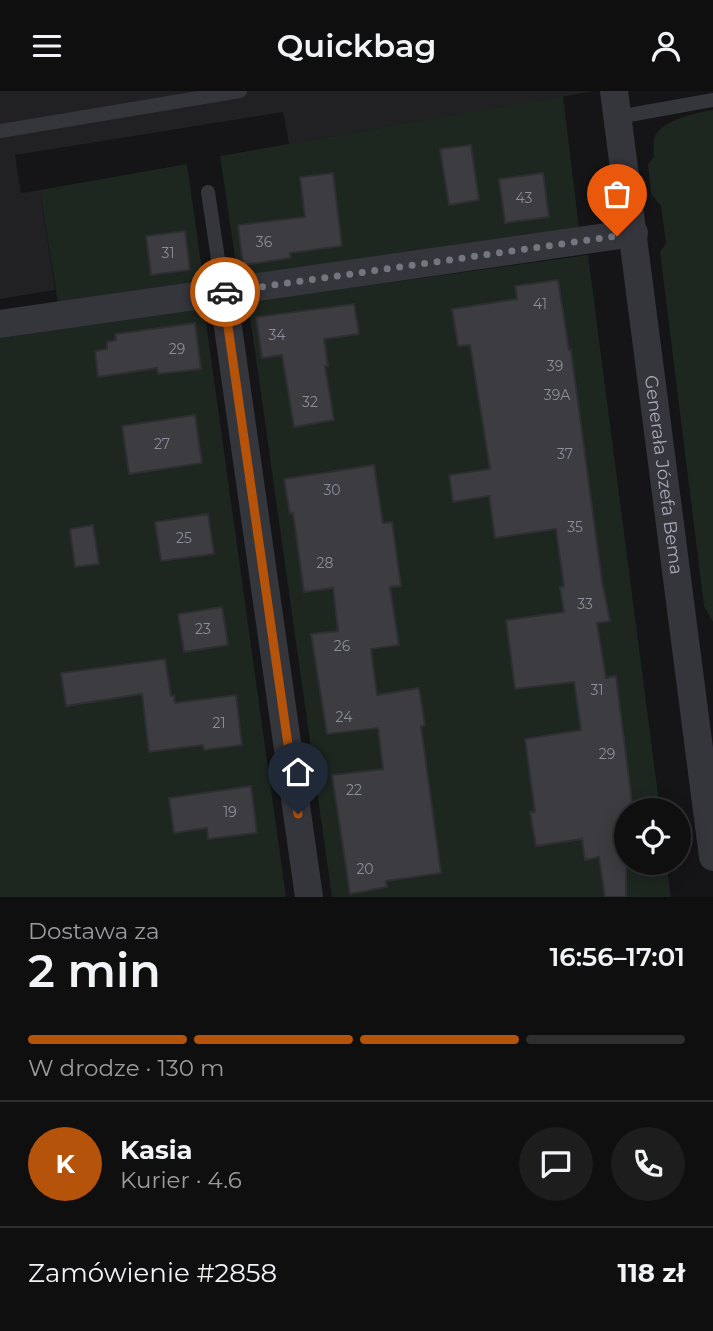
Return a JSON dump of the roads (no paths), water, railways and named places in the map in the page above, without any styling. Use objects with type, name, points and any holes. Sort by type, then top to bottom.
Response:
[{"type":"street","name":"Generała Józefa Bema","points":[[616,104],[713,857]]},
{"type":"street","points":[[0,324],[634,233]]},
{"type":"street","points":[[223,292],[309,897]]},
{"type":"lane","points":[[0,131],[240,91]]},
{"type":"lane","points":[[616,104],[713,100]]},
{"type":"lane","points":[[208,192],[223,292]]}]
